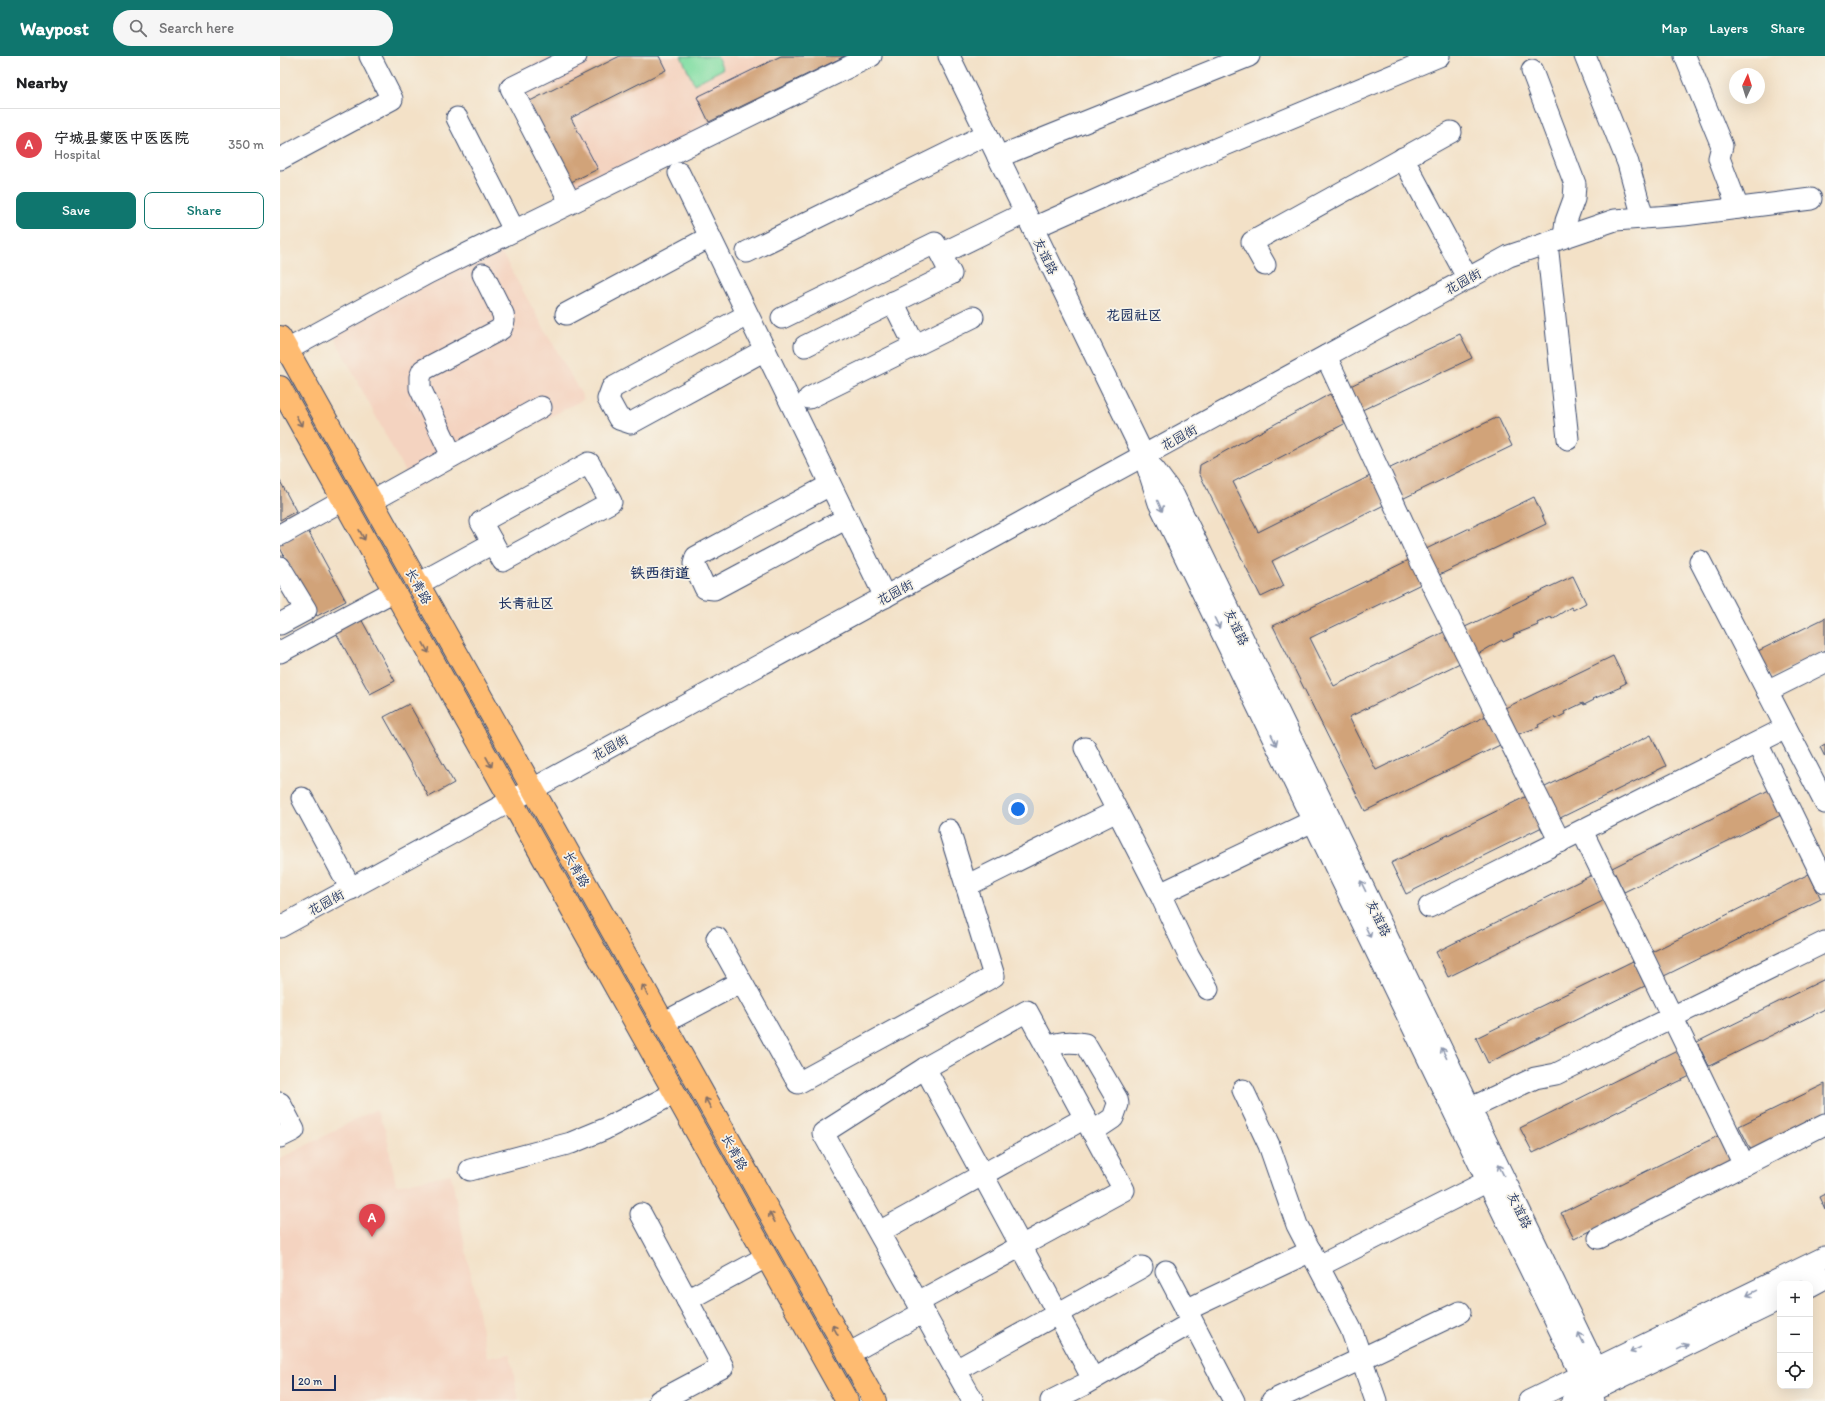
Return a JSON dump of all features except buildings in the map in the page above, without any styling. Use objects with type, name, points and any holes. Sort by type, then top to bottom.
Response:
[{"type":"main road","name":"长青路","points":[[284,343],[875,1401]]},
{"type":"main road","name":"长青路","points":[[280,387],[847,1401]]},
{"type":"street","points":[[280,159],[392,99],[370,56]]},
{"type":"street","points":[[570,202],[511,88],[576,56]]},
{"type":"street","points":[[284,343],[871,56]]},
{"type":"street","name":"友谊路","points":[[949,56],[1144,456],[1159,503],[1488,1182],[1590,1387]]},
{"type":"street","points":[[998,156],[1250,56]]},
{"type":"street","points":[[941,254],[1148,176],[1440,56]]},
{"type":"street","points":[[1585,56],[1628,163],[1643,218]]},
{"type":"street","points":[[1685,56],[1722,146],[1719,158],[1738,208]]},
{"type":"street","points":[[1532,71],[1574,184],[1574,198],[1566,221],[1556,240],[1568,439]]},
{"type":"street","points":[[457,118],[514,230]]},
{"type":"street","points":[[1265,265],[1252,242],[1451,132]]},
{"type":"street","points":[[747,252],[987,134]]},
{"type":"street","points":[[1403,158],[1468,279]]},
{"type":"street","points":[[679,173],[885,597]]},
{"type":"street","name":"花园街","points":[[280,927],[1509,256],[1615,220],[1684,215],[1811,199]]},
{"type":"street","points":[[566,314],[710,237]]},
{"type":"street","points":[[782,318],[935,242],[951,274],[805,346]]},
{"type":"street","points":[[452,456],[420,388],[420,377],[423,370],[502,329],[504,321],[503,314],[483,274]]},
{"type":"street","points":[[894,302],[915,346]]},
{"type":"street","points":[[748,315],[612,388],[608,399],[619,419],[631,423],[765,350]]},
{"type":"street","points":[[809,398],[973,317]]},
{"type":"street","points":[[1326,356],[1422,564],[1560,842]]},
{"type":"street","points":[[372,501],[541,407]]},
{"type":"street","name":"友谊路","points":[[1144,456],[1174,496],[1471,1108],[1590,1387]]},
{"type":"street","points":[[589,463],[611,502],[503,561],[493,543],[481,522],[589,463]]},
{"type":"street","points":[[830,485],[696,557],[694,564],[705,588],[714,589],[847,518]]},
{"type":"street","points":[[280,535],[343,500]]},
{"type":"street","points":[[418,584],[493,543]]},
{"type":"street","points":[[1700,561],[1786,728],[1823,796]]},
{"type":"street","points":[[280,567],[306,610],[280,624]]},
{"type":"street","points":[[280,652],[394,590]]},
{"type":"street","points":[[1767,690],[1825,662]]},
{"type":"street","points":[[1430,908],[1786,728]]},
{"type":"street","points":[[1757,742],[1825,882]]},
{"type":"street","points":[[1085,748],[1160,894],[1189,956],[1208,989]]},
{"type":"street","points":[[302,798],[352,888]]},
{"type":"street","points":[[966,886],[1118,811]]},
{"type":"street","points":[[1160,894],[1313,821]]},
{"type":"street","points":[[717,938],[798,1083],[994,976],[949,830]]},
{"type":"street","points":[[1582,831],[1744,1165]]},
{"type":"street","points":[[1471,1108],[1535,1078],[1556,1074],[1825,942]]},
{"type":"street","points":[[663,1023],[741,982]]},
{"type":"street","points":[[848,1354],[921,1307],[1021,1247],[1124,1190],[1027,1011],[925,1068],[823,1133],[921,1307],[973,1401]]},
{"type":"street","points":[[879,1232],[982,1175],[1089,1125],[1113,1118],[1117,1110],[1117,1099],[1085,1044],[1067,1042],[1046,1048]]},
{"type":"street","points":[[925,1068],[1092,1379]]},
{"type":"street","points":[[1243,1090],[1269,1145],[1298,1225],[1351,1328],[1376,1401]]},
{"type":"street","points":[[470,1170],[570,1143],[605,1129],[675,1093]]},
{"type":"street","points":[[280,1103],[294,1130],[280,1137]]},
{"type":"street","points":[[1599,1238],[1825,1124]]},
{"type":"street","points":[[1051,1401],[1092,1379],[1184,1319],[1315,1258],[1488,1182]]},
{"type":"street","points":[[641,1214],[723,1367],[659,1401]]},
{"type":"street","points":[[687,1300],[766,1257]]},
{"type":"street","points":[[1590,1387],[1825,1257]]},
{"type":"street","points":[[956,1370],[1142,1267]]},
{"type":"street","points":[[1166,1271],[1184,1319],[1234,1401]]},
{"type":"street","points":[[1813,1284],[1825,1278]]},
{"type":"street","points":[[1529,1401],[1590,1387],[1777,1301]]},
{"type":"street","points":[[1272,1401],[1460,1312]]},
{"type":"shaded area","points":[[548,56],[855,56],[565,200],[501,80]]},
{"type":"shaded area","points":[[497,245],[584,399],[414,489],[333,335]]},
{"type":"shaded area","points":[[376,1109],[386,1132],[396,1185],[451,1174],[487,1358],[510,1354],[519,1401],[280,1401],[280,1159]]},
{"type":"green space","points":[[681,56],[717,56],[723,69],[694,84]]},
{"type":"place","name":"宁城县蒙医中医医院","points":[[372,1237]]},
{"type":"district","name":"花园社区","points":[[1134,315]]},
{"type":"district","name":"铁西街道","points":[[660,573]]},
{"type":"district","name":"长青社区","points":[[526,603]]}]
